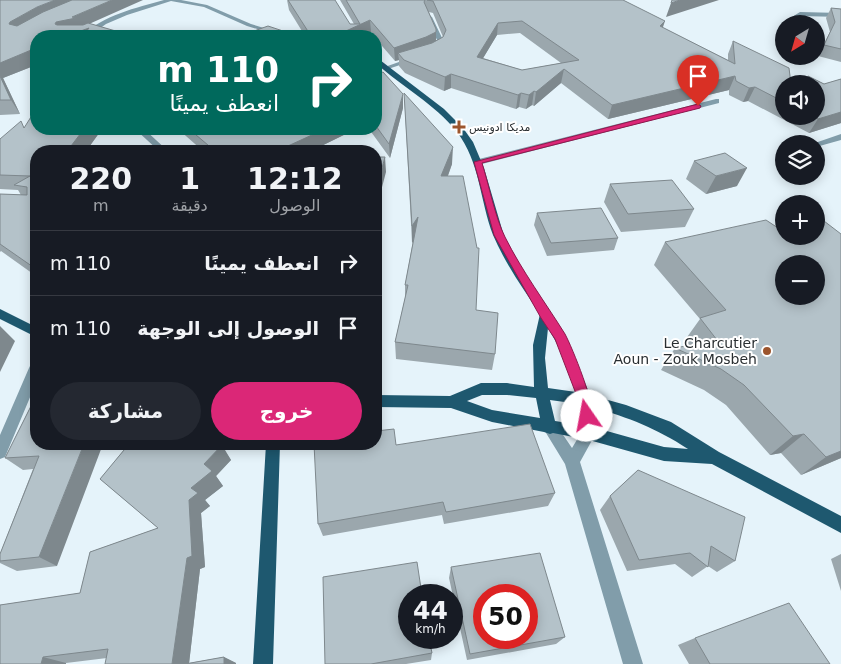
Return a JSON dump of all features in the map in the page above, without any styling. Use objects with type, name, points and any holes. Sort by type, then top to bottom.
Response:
[{"type":"main road","points":[[384,68],[452,121],[462,132],[478,162],[499,235],[560,338],[585,399],[589,433]]},
{"type":"main road","points":[[0,314],[30,329]]},
{"type":"main road","points":[[545,315],[538,340],[540,392],[550,428]]},
{"type":"main road","points":[[451,402],[481,389],[540,392],[585,399],[666,427],[714,457],[841,525]]},
{"type":"main road","points":[[382,401],[451,402],[492,416],[550,428],[589,433],[664,454],[714,457]]},
{"type":"main road","points":[[263,664],[273,450]]},
{"type":"street","points":[[94,30],[118,18],[171,0],[213,8],[248,25],[266,30]]},
{"type":"street","points":[[428,14],[441,42],[440,47],[429,53]]},
{"type":"street","points":[[798,15],[841,15]]},
{"type":"street","points":[[384,68],[421,56]]},
{"type":"street","points":[[478,162],[716,101]]},
{"type":"street","points":[[146,135],[157,145]]},
{"type":"street","points":[[825,141],[841,137]]},
{"type":"street","points":[[0,452],[30,382]]},
{"type":"street","points":[[550,428],[572,461],[633,664]]},
{"type":"street","points":[[572,461],[589,433]]},
{"type":"building","points":[[0,0],[55,0],[37,7],[9,24],[17,26],[43,12],[72,0],[112,0],[72,17],[76,18],[56,22],[55,24],[83,25],[88,23],[112,30],[88,30],[89,28],[84,30],[30,30],[30,50],[0,63]]},
{"type":"building","points":[[288,0],[335,0],[350,24],[360,24],[346,0],[425,0],[424,2],[436,32],[394,48],[382,34],[382,30],[379,30],[370,20],[348,30],[307,30]]},
{"type":"building","points":[[427,0],[623,0],[665,21],[660,26],[735,64],[733,41],[775,61],[775,65],[783,65],[789,68],[790,75],[775,75],[775,97],[755,87],[749,88],[736,81],[735,76],[612,105],[564,69],[536,92],[534,91],[529,95],[521,93],[518,95],[451,74],[445,77],[404,60],[398,53],[432,43],[443,37],[446,30],[433,1]],"holes":[[[522,21],[579,60],[522,70],[477,57],[498,23]]]},
{"type":"building","points":[[831,8],[841,9],[841,49],[825,45],[835,22]]},
{"type":"building","points":[[268,26],[280,30],[257,30]]},
{"type":"building","points":[[382,72],[403,94],[389,144],[382,134]]},
{"type":"building","points":[[0,76],[11,100],[0,100]]},
{"type":"building","points":[[841,79],[841,112],[825,117],[825,84]]},
{"type":"building","points":[[404,93],[453,147],[441,176],[463,176],[477,248],[479,248],[476,310],[498,313],[495,354],[395,342],[408,285],[405,285],[418,217],[412,226]]},
{"type":"building","points":[[30,118],[30,135],[79,135],[72,145],[30,145],[30,176],[0,175],[0,139],[21,121],[24,128]]},
{"type":"building","points":[[196,135],[312,135],[290,145],[208,145]]},
{"type":"building","points":[[725,153],[747,168],[716,176],[694,161]]},
{"type":"building","points":[[382,157],[385,157],[382,168]]},
{"type":"building","points":[[30,176],[30,265],[0,244],[0,194],[27,195],[27,187],[14,185]]},
{"type":"building","points":[[672,180],[694,209],[628,214],[610,184]]},
{"type":"building","points":[[601,208],[618,238],[551,243],[537,213]]},
{"type":"building","name":"Le Charcutier Aoun - Zouk Mosbeh","points":[[766,220],[775,226],[775,245],[825,245],[825,222],[841,234],[841,451],[826,457],[804,434],[793,436],[744,385],[721,369],[675,348],[717,340],[700,318],[726,310],[665,242]]},
{"type":"building","points":[[30,408],[30,450],[82,450],[39,557],[0,561],[0,554],[39,456],[5,458]]},
{"type":"building","points":[[530,424],[555,493],[446,512],[443,502],[318,524],[314,450],[382,450],[382,430],[394,429],[396,445]]},
{"type":"building","points":[[124,450],[217,450],[204,464],[212,471],[191,488],[198,493],[189,500],[192,556],[187,558],[172,664],[105,664],[108,649],[43,657],[41,664],[0,664],[0,605],[80,593],[90,552],[158,528],[100,479]]},
{"type":"building","points":[[638,470],[745,517],[735,561],[711,546],[708,567],[690,553],[639,560],[610,496]]},
{"type":"building","points":[[540,553],[565,637],[538,642],[538,584],[473,584],[473,649],[498,649],[470,654],[463,622],[463,584],[455,584],[451,567]]},
{"type":"building","points":[[417,562],[420,584],[398,584],[398,649],[431,649],[432,653],[371,664],[325,664],[323,577]]},
{"type":"building","points":[[789,603],[830,664],[710,664],[695,638]]},
{"type":"building","points":[[224,657],[224,664],[185,664]]},
{"type":"place","name":"مديكا ادونيس","points":[[459,127]]},
{"type":"place","name":"Le Charcutier Aoun - Zouk Mosbeh","points":[[767,351]]},
{"type":"route","points":[[587,416],[585,399],[560,338],[499,235],[478,162],[698,106]]}]
